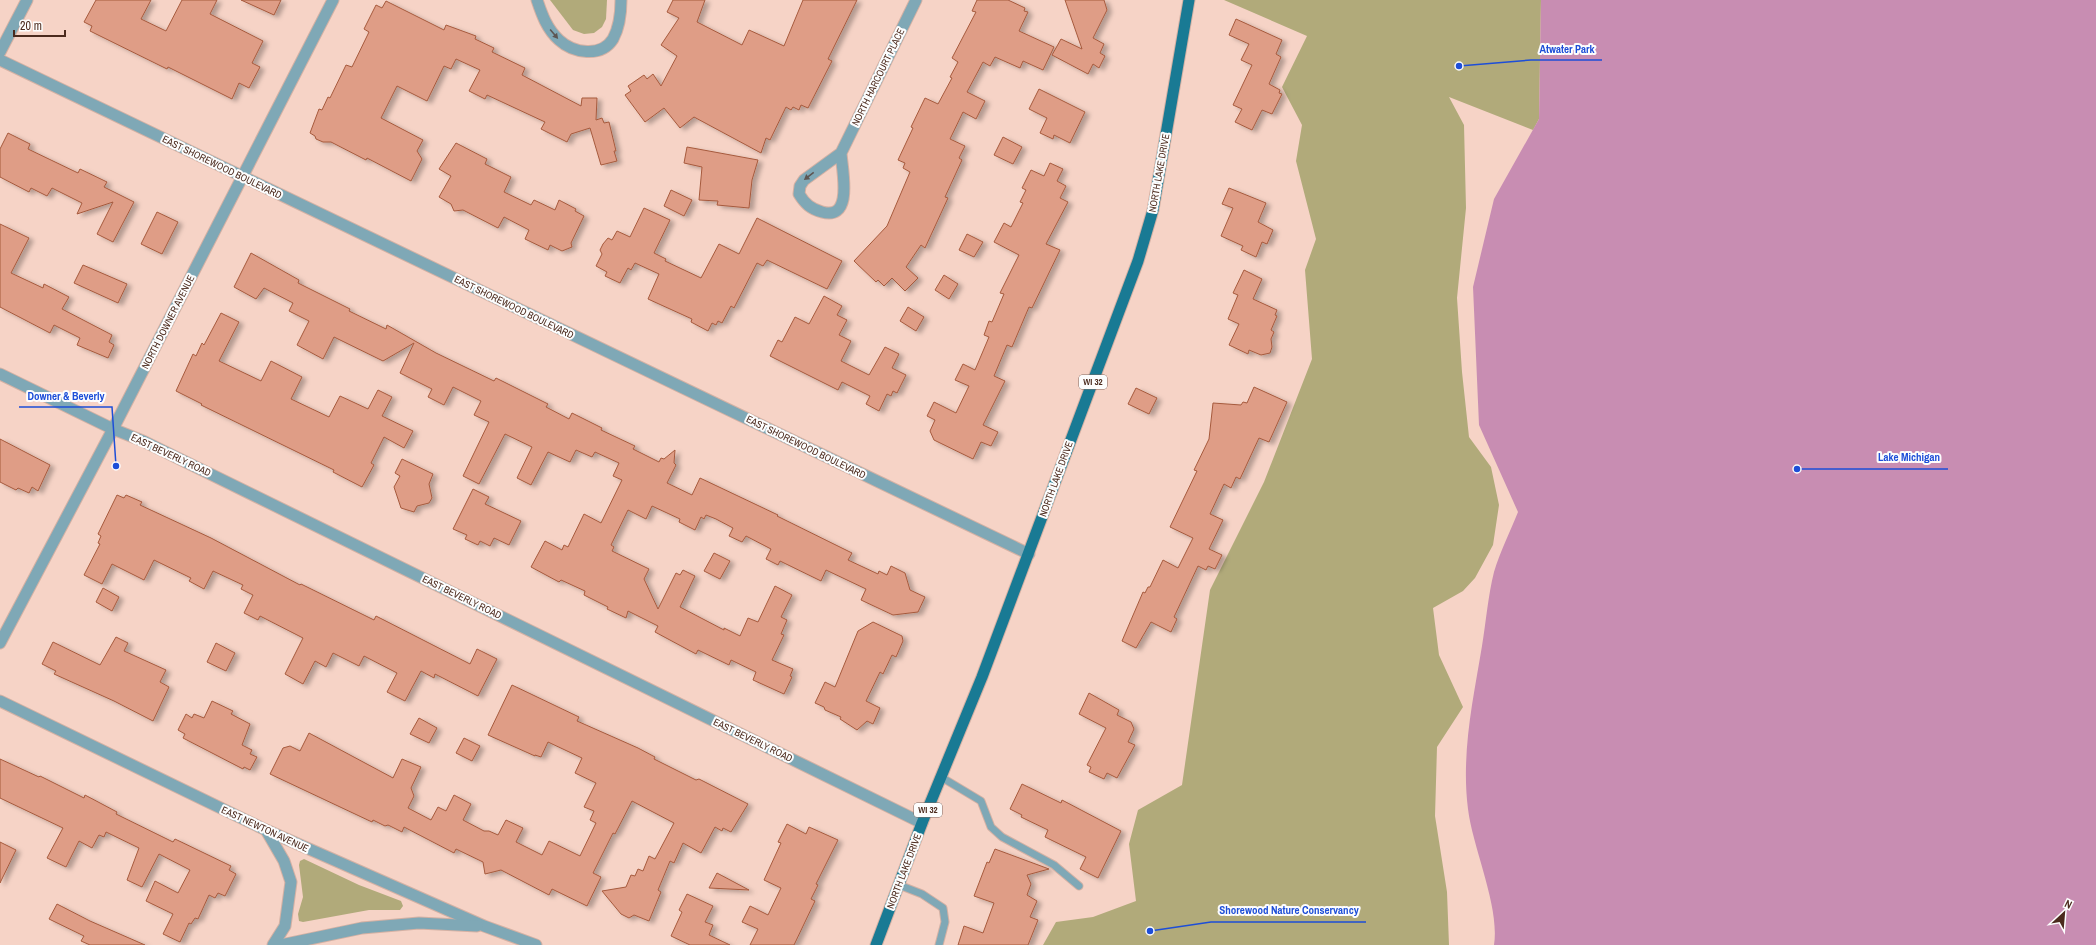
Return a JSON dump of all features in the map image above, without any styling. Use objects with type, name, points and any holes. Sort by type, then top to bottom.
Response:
[{"type":"main road","name":"NORTH LAKE DRIVE","points":[[876,945],[922,823],[982,677],[1138,261],[1153,210],[1188,0]]},
{"type":"street","points":[[0,52],[27,0]]},
{"type":"street","name":"NORTH DOWNER AVENUE","points":[[0,643],[113,429],[333,0]]},
{"type":"street","points":[[537,0],[546,24],[559,40],[569,48],[590,52],[604,47],[612,40],[619,21],[621,0]]},
{"type":"street","name":"NORTH HARCOURT PLACE","points":[[841,153],[844,200],[838,210],[828,214],[813,209],[804,202],[799,194],[800,186],[804,180],[841,153],[916,0]]},
{"type":"street","name":"EAST SHOREWOOD BOULEVARD","points":[[0,60],[1029,554]]},
{"type":"street","name":"EAST BEVERLY ROAD","points":[[0,374],[113,429],[164,451],[922,823]]},
{"type":"street","name":"EAST NEWTON AVENUE","points":[[0,701],[266,830],[484,926],[536,945]]},
{"type":"street","points":[[266,830],[284,861],[291,882],[285,926],[274,945]]},
{"type":"street","points":[[281,945],[362,928],[420,923],[484,926]]},
{"type":"lane","points":[[941,777],[981,801],[991,827],[1002,837],[1054,865],[1079,886]]},
{"type":"lane","points":[[899,885],[922,894],[943,908],[945,922],[939,945]]},
{"type":"shaded area","points":[[550,0],[607,0],[606,19],[602,27],[594,33],[584,34],[573,30]]},
{"type":"shaded area","points":[[1224,0],[1541,0],[1539,119],[1533,130],[1449,97],[1464,125],[1466,208],[1457,298],[1462,372],[1469,437],[1491,467],[1499,505],[1493,545],[1475,578],[1463,591],[1433,608],[1439,655],[1463,707],[1437,747],[1435,816],[1447,892],[1449,945],[1043,945],[1056,922],[1093,917],[1136,901],[1129,844],[1138,810],[1182,785],[1210,590],[1264,482],[1312,359],[1305,270],[1316,239],[1296,161],[1302,125],[1282,87],[1307,36]]},
{"type":"shaded area","points":[[1541,0],[2096,0],[2096,945],[1494,945],[1495,930],[1490,896],[1475,842],[1468,809],[1466,788],[1467,747],[1492,581],[1499,557],[1518,512],[1479,425],[1473,287],[1494,199],[1539,119]]},
{"type":"shaded area","points":[[304,859],[359,885],[401,901],[403,906],[400,910],[369,910],[303,922],[299,921],[298,914],[303,897],[299,865],[300,861]]},
{"type":"building","points":[[96,0],[151,0],[141,19],[166,31],[182,0],[217,0],[210,14],[263,41],[252,63],[260,67],[249,88],[239,83],[232,99],[168,67],[167,69],[90,31],[92,26],[84,22]]},
{"type":"building","points":[[241,0],[281,0],[274,15]]},
{"type":"building","points":[[673,0],[705,0],[697,22],[742,45],[749,30],[784,46],[803,0],[857,0],[828,59],[832,61],[808,108],[801,105],[799,110],[793,107],[791,110],[786,107],[770,140],[766,138],[761,153],[694,117],[680,128],[664,108],[645,122],[625,95],[631,91],[628,86],[644,75],[647,79],[653,74],[661,86],[677,56],[661,45],[679,18],[667,12]]},
{"type":"building","points":[[977,0],[1008,0],[1025,8],[1024,11],[1028,12],[1019,31],[1054,47],[1043,70],[1023,61],[1020,68],[995,57],[990,66],[983,62],[967,92],[985,101],[976,119],[963,112],[950,139],[965,146],[959,158],[962,160],[945,197],[948,198],[925,248],[921,245],[906,267],[918,278],[905,291],[892,278],[884,286],[878,280],[876,282],[854,261],[887,226],[910,172],[903,168],[905,163],[898,160],[913,128],[911,127],[925,98],[938,104],[952,78],[950,77],[958,62],[952,58],[976,12],[972,11]]},
{"type":"building","points":[[1065,0],[1104,0],[1107,10],[1093,38],[1104,44],[1100,53],[1105,56],[1099,68],[1093,64],[1088,74],[1052,55],[1061,39],[1082,49]]},
{"type":"building","points":[[386,1],[444,30],[446,25],[476,36],[475,39],[494,48],[492,52],[525,68],[522,75],[581,106],[582,98],[597,98],[596,120],[602,118],[604,123],[609,122],[617,161],[601,165],[590,128],[571,134],[567,142],[541,129],[545,122],[487,95],[485,99],[469,91],[480,70],[456,59],[451,69],[444,66],[427,101],[397,86],[381,118],[423,140],[417,151],[422,159],[411,181],[367,158],[366,160],[331,142],[323,142],[316,139],[315,136],[310,133],[319,109],[322,110],[328,97],[330,98],[346,65],[352,67],[369,32],[364,29],[376,5],[382,8]]},
{"type":"building","points":[[1236,19],[1282,40],[1276,54],[1281,57],[1269,84],[1280,90],[1279,93],[1282,94],[1272,114],[1262,110],[1252,130],[1235,122],[1242,109],[1233,105],[1252,65],[1241,60],[1249,44],[1229,35]]},
{"type":"building","points":[[1039,89],[1085,112],[1070,143],[1054,135],[1053,139],[1040,133],[1047,118],[1029,109]]},
{"type":"building","points":[[8,133],[30,144],[28,149],[78,173],[80,169],[107,182],[104,187],[134,202],[113,242],[97,234],[113,202],[77,214],[82,203],[52,188],[47,196],[31,188],[29,192],[0,177],[0,149]]},
{"type":"building","points":[[1003,137],[1022,147],[1013,164],[994,155]]},
{"type":"building","points":[[456,143],[487,159],[485,164],[511,177],[504,192],[531,205],[534,200],[555,210],[559,200],[576,209],[575,211],[584,216],[571,243],[572,247],[562,251],[550,245],[548,250],[525,239],[529,230],[504,217],[498,228],[463,210],[454,211],[451,204],[439,197],[451,176],[439,169]]},
{"type":"building","points":[[687,147],[758,160],[752,180],[749,208],[717,205],[718,201],[699,200],[702,167],[684,163]]},
{"type":"building","points":[[1050,163],[1063,169],[1057,181],[1066,186],[1060,198],[1068,202],[1046,244],[1060,250],[1032,308],[1029,307],[1012,347],[1007,345],[994,376],[1005,381],[983,425],[998,432],[991,446],[981,442],[973,459],[934,440],[930,431],[935,420],[927,416],[934,402],[956,413],[969,386],[955,380],[963,364],[975,370],[989,337],[984,335],[989,321],[992,322],[1004,294],[1000,293],[1019,255],[994,242],[1004,223],[1011,227],[1023,203],[1020,202],[1026,190],[1022,188],[1031,170],[1044,176]]},
{"type":"building","points":[[1229,188],[1266,203],[1258,222],[1273,230],[1267,244],[1262,242],[1256,257],[1241,250],[1243,246],[1221,236],[1233,208],[1222,204]]},
{"type":"building","points":[[671,190],[692,200],[684,216],[664,206]]},
{"type":"building","points":[[644,208],[670,220],[654,253],[666,259],[665,261],[701,278],[719,244],[739,254],[757,218],[842,261],[827,289],[767,260],[763,266],[757,263],[734,308],[731,306],[722,323],[718,321],[716,325],[712,323],[708,331],[691,322],[692,319],[648,299],[659,274],[635,263],[631,270],[628,268],[620,283],[605,276],[607,272],[596,266],[602,254],[600,250],[603,244],[608,238],[612,240],[617,231],[630,237]]},
{"type":"building","points":[[157,212],[178,222],[162,254],[141,244]]},
{"type":"building","points":[[0,224],[29,238],[11,273],[43,288],[44,284],[69,297],[62,309],[112,335],[109,342],[114,345],[108,358],[77,345],[80,338],[54,325],[50,333],[0,307]]},
{"type":"building","points":[[967,234],[983,242],[974,257],[959,250]]},
{"type":"building","points":[[251,253],[299,280],[298,283],[350,309],[349,311],[386,329],[387,325],[436,353],[494,381],[496,378],[548,404],[546,407],[569,419],[572,413],[602,428],[601,430],[635,446],[633,449],[659,462],[661,458],[664,459],[675,450],[674,463],[676,465],[667,483],[692,495],[700,478],[778,515],[777,516],[852,553],[848,560],[878,574],[879,571],[887,575],[891,566],[905,573],[910,590],[925,597],[918,612],[893,615],[861,600],[866,589],[826,570],[821,581],[780,561],[778,565],[766,559],[771,549],[746,536],[742,542],[729,536],[733,528],[716,519],[706,515],[704,519],[701,517],[695,530],[679,522],[680,519],[652,506],[646,519],[628,510],[611,545],[614,547],[612,551],[649,569],[644,579],[658,609],[676,573],[680,575],[683,570],[695,576],[680,607],[724,630],[724,628],[740,636],[748,618],[758,622],[775,586],[792,595],[781,617],[787,620],[781,634],[784,635],[772,660],[793,669],[790,676],[792,677],[784,694],[753,680],[756,672],[731,660],[729,665],[698,650],[696,654],[655,632],[658,626],[628,611],[626,618],[607,609],[608,607],[584,595],[585,591],[561,580],[559,582],[531,567],[545,541],[562,550],[564,545],[568,547],[584,514],[601,523],[622,480],[613,476],[619,463],[595,452],[592,457],[576,450],[570,462],[548,452],[531,485],[517,478],[532,447],[505,434],[479,484],[463,476],[489,422],[474,415],[481,401],[453,387],[444,405],[428,397],[432,389],[400,373],[414,343],[383,361],[334,337],[323,359],[297,345],[309,321],[289,311],[293,303],[264,288],[256,299],[234,287]]},
{"type":"building","points":[[83,265],[127,284],[118,303],[74,283]]},
{"type":"building","points":[[1244,270],[1262,279],[1253,299],[1277,310],[1275,315],[1277,316],[1271,330],[1274,332],[1271,339],[1272,347],[1270,353],[1261,355],[1249,350],[1248,354],[1229,345],[1239,324],[1228,319],[1238,295],[1233,293]]},
{"type":"building","points":[[944,275],[958,284],[949,299],[935,290]]},
{"type":"building","points":[[824,296],[842,306],[837,315],[847,320],[839,335],[851,341],[841,361],[869,375],[885,347],[899,354],[892,368],[906,375],[897,393],[893,391],[891,396],[887,394],[879,411],[866,404],[870,396],[842,382],[838,390],[770,356],[778,340],[782,342],[795,317],[809,324]]},
{"type":"building","points":[[908,307],[924,317],[916,331],[900,321]]},
{"type":"building","points":[[221,313],[239,322],[219,361],[261,381],[271,361],[302,377],[291,399],[329,417],[340,396],[368,409],[378,390],[392,397],[382,416],[413,431],[404,448],[384,437],[371,463],[374,465],[362,487],[333,472],[334,470],[201,405],[202,404],[176,391],[193,354],[196,356],[202,343],[204,345]]},
{"type":"building","points":[[1254,387],[1287,402],[1269,442],[1259,438],[1240,479],[1236,477],[1231,488],[1224,484],[1210,514],[1223,520],[1209,549],[1222,555],[1215,569],[1208,566],[1206,570],[1198,566],[1174,617],[1177,619],[1171,632],[1151,622],[1136,648],[1122,641],[1143,592],[1145,593],[1148,587],[1150,587],[1163,560],[1178,568],[1193,538],[1170,527],[1197,471],[1194,470],[1209,439],[1213,403],[1241,405],[1243,402],[1247,403]]},
{"type":"building","points":[[1136,388],[1157,398],[1149,414],[1128,404]]},
{"type":"building","points":[[0,439],[50,465],[38,491],[32,487],[29,493],[18,488],[16,490],[0,482]]},
{"type":"building","points":[[402,459],[433,474],[429,484],[432,498],[429,503],[417,506],[414,512],[401,508],[394,487],[400,476],[395,473]]},
{"type":"building","points":[[473,489],[489,497],[485,504],[521,521],[509,545],[494,538],[490,546],[480,541],[478,545],[465,539],[467,535],[453,529]]},
{"type":"building","points":[[117,495],[124,498],[126,495],[142,502],[140,505],[211,538],[300,585],[301,584],[374,620],[376,616],[470,664],[477,649],[497,659],[478,696],[435,674],[434,678],[421,671],[405,701],[387,692],[397,673],[364,656],[359,666],[333,653],[326,667],[315,661],[303,684],[285,674],[303,638],[260,616],[258,620],[244,613],[253,595],[241,589],[243,585],[213,571],[204,589],[189,581],[191,578],[154,560],[144,580],[112,564],[102,584],[84,575],[100,544],[98,543],[101,536],[98,534]]},
{"type":"building","points":[[714,553],[730,561],[720,579],[704,571]]},
{"type":"building","points":[[103,588],[119,597],[112,611],[96,602]]},
{"type":"building","points":[[873,622],[902,636],[903,641],[896,657],[892,655],[883,674],[880,672],[866,701],[880,708],[873,724],[867,721],[857,730],[840,719],[841,717],[825,710],[824,707],[815,703],[825,682],[835,687],[858,631]]},
{"type":"building","points":[[116,637],[128,643],[124,651],[166,670],[160,682],[169,687],[153,721],[114,701],[54,674],[56,671],[42,664],[53,642],[100,665]]},
{"type":"building","points":[[216,643],[235,653],[226,671],[207,662]]},
{"type":"building","points":[[512,685],[579,717],[577,721],[638,748],[655,757],[654,759],[696,780],[699,779],[748,804],[731,832],[723,828],[722,831],[715,827],[701,853],[683,843],[674,863],[670,861],[658,890],[661,892],[649,921],[634,915],[629,918],[621,914],[602,891],[626,887],[631,875],[635,876],[638,869],[643,871],[649,856],[655,859],[674,823],[632,801],[615,834],[613,833],[593,873],[601,877],[587,906],[552,889],[549,895],[501,870],[485,874],[483,862],[456,849],[454,853],[404,827],[402,832],[373,820],[372,822],[270,774],[283,748],[290,746],[300,751],[309,733],[393,778],[402,759],[421,767],[411,788],[414,796],[408,808],[431,820],[438,807],[446,811],[454,795],[471,804],[463,820],[484,831],[489,831],[498,835],[506,820],[523,828],[516,842],[542,855],[549,841],[580,856],[596,823],[590,820],[594,811],[584,807],[596,783],[575,773],[582,758],[548,742],[541,757],[535,756],[488,735]]},
{"type":"building","points":[[1089,693],[1119,710],[1117,715],[1131,722],[1134,729],[1128,742],[1135,745],[1117,778],[1107,773],[1104,779],[1089,772],[1091,767],[1087,765],[1106,728],[1079,714]]},
{"type":"building","points":[[212,701],[233,711],[231,714],[250,724],[242,745],[252,750],[250,754],[257,757],[250,770],[244,767],[243,769],[183,738],[185,734],[178,730],[186,714],[192,718],[194,714],[204,718]]},
{"type":"building","points":[[419,718],[437,728],[429,743],[410,734]]},
{"type":"building","points":[[464,738],[480,746],[472,761],[456,753]]},
{"type":"building","points":[[0,759],[39,777],[40,776],[84,798],[85,795],[117,812],[116,814],[173,842],[175,839],[231,866],[229,870],[236,874],[225,896],[218,893],[215,898],[209,895],[198,919],[195,918],[191,924],[189,923],[180,942],[163,934],[173,914],[146,901],[155,881],[178,893],[190,870],[159,854],[142,887],[127,880],[139,848],[106,832],[104,837],[99,835],[92,848],[79,841],[66,867],[47,858],[63,828],[0,798]]},
{"type":"building","points":[[1022,784],[1061,803],[1062,800],[1121,831],[1098,878],[1080,869],[1086,857],[1045,837],[1048,830],[1021,817],[1022,815],[1010,809]]},
{"type":"building","points":[[787,824],[806,834],[809,827],[838,840],[816,884],[818,885],[811,899],[815,901],[794,945],[750,945],[758,929],[742,922],[750,906],[768,915],[781,888],[764,880],[781,843],[778,842]]},
{"type":"building","points":[[0,842],[16,850],[0,883]]},
{"type":"building","points":[[995,849],[1049,869],[1027,875],[1031,884],[1027,895],[1037,901],[1030,917],[1038,920],[1028,945],[958,945],[964,926],[983,933],[994,903],[974,896],[987,862],[989,863]]},
{"type":"building","points":[[717,873],[749,890],[709,888]]},
{"type":"building","points":[[687,894],[713,906],[705,922],[713,925],[709,935],[730,945],[690,945],[671,936],[682,912],[679,910]]},
{"type":"building","points":[[57,904],[90,921],[145,945],[90,945],[81,941],[84,936],[49,919]]},
{"type":"place","name":"Atwater Park","points":[[1459,66]]},
{"type":"place","name":"Downer & Beverly","points":[[116,466]]},
{"type":"place","name":"Lake Michigan","points":[[1797,469]]},
{"type":"place","name":"Shorewood Nature Conservancy","points":[[1150,931]]}]
